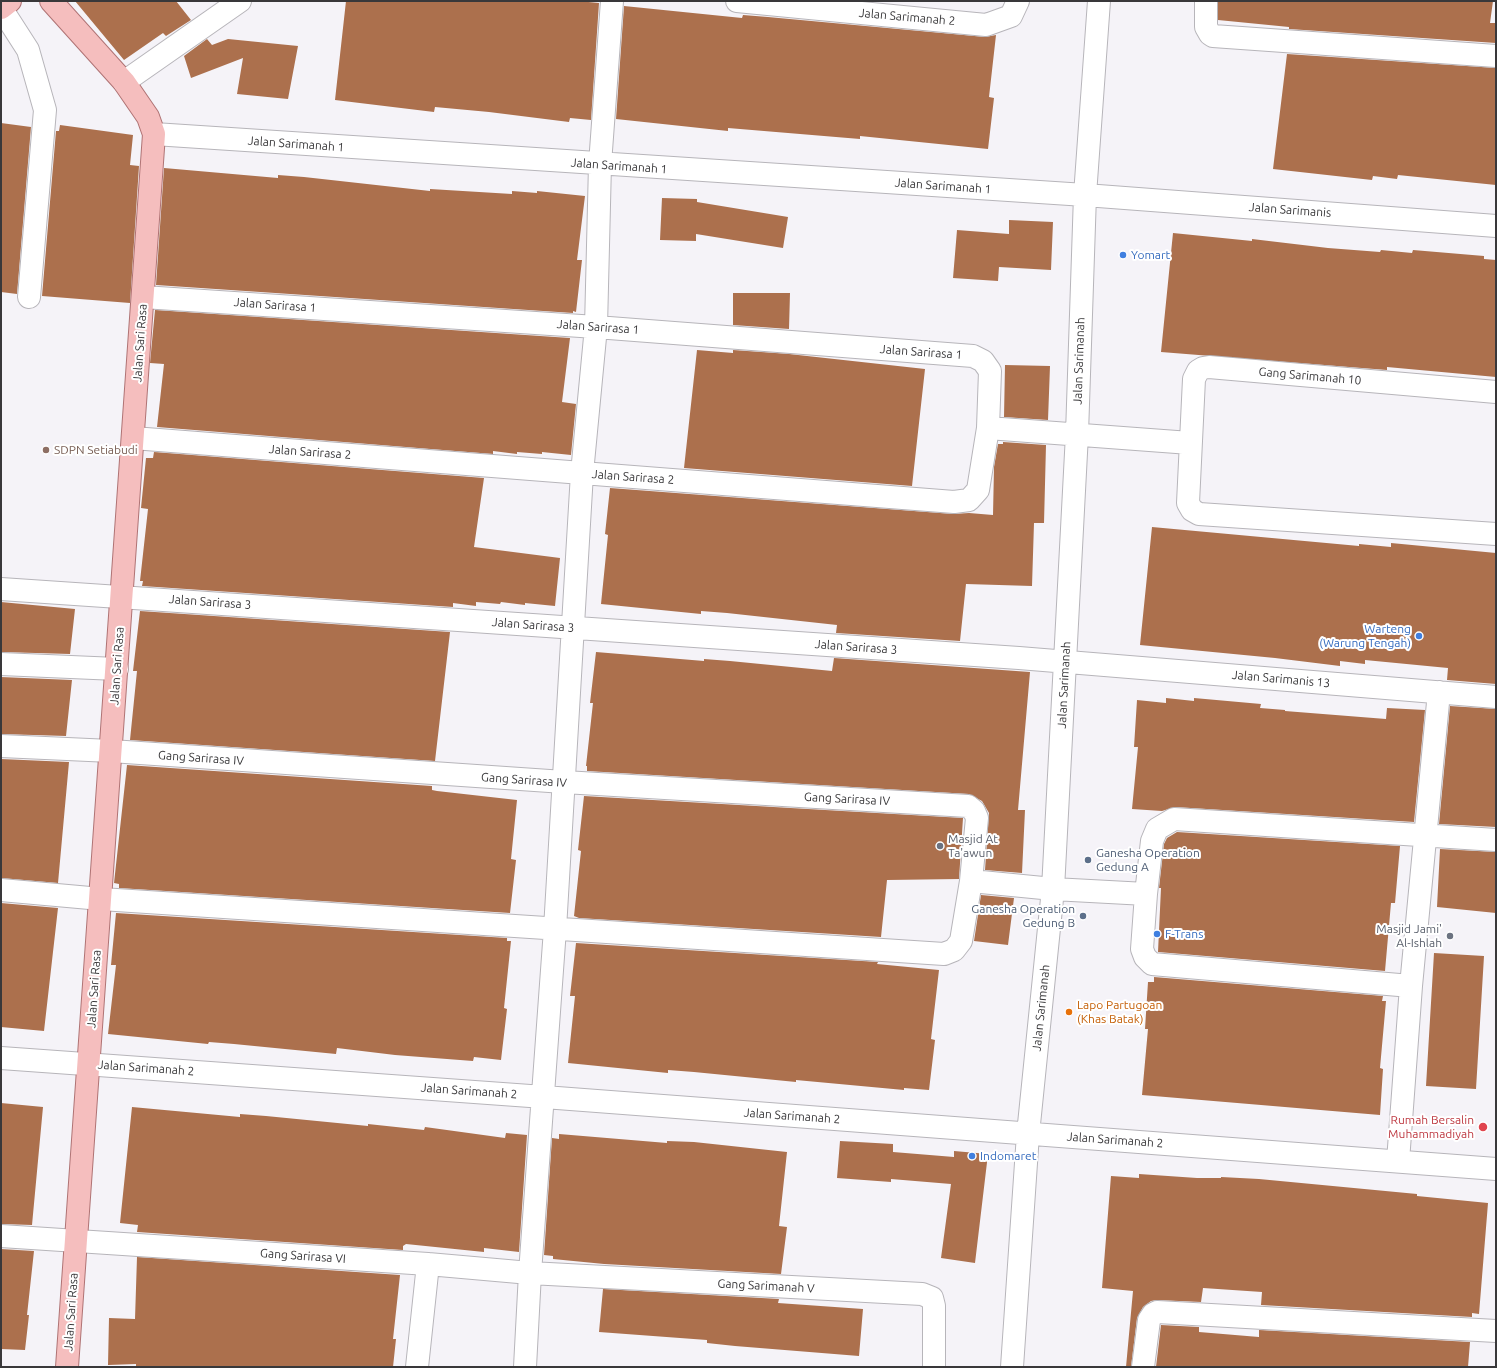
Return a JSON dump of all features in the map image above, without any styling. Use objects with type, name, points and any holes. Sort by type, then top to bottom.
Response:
[{"type":"main road","points":[[1,8],[10,1]]},
{"type":"main road","name":"Jalan Sari Rasa","points":[[51,1],[124,82],[148,117],[154,134],[67,1367]]},
{"type":"street","points":[[124,82],[240,1]]},
{"type":"street","points":[[525,1367],[530,1273],[555,930],[582,473],[596,327],[600,164],[612,1]]},
{"type":"street","name":"Jalan Sarimanah 2","points":[[738,1],[986,25],[1011,16],[1018,1]]},
{"type":"street","name":"Jalan Sarimanah","points":[[1012,1367],[1028,1134],[1053,890],[1077,434],[1085,195],[1099,1]]},
{"type":"street","points":[[1206,1],[1206,27],[1213,36],[1496,56]]},
{"type":"street","points":[[1,8],[28,50],[45,110],[29,296]]},
{"type":"street","name":"Jalan Sarimanah 1","points":[[154,134],[1085,195]]},
{"type":"street","name":"Jalan Sarimanis","points":[[1085,195],[1496,226]]},
{"type":"street","name":"Jalan Sarirasa 1","points":[[143,297],[596,327],[973,356],[983,361],[990,371],[988,428]]},
{"type":"street","name":"Gang Sarimanah 10","points":[[1496,392],[1209,367],[1198,371],[1194,379],[1188,503],[1195,513],[1496,534]]},
{"type":"street","points":[[988,428],[1190,443]]},
{"type":"street","name":"Jalan Sarirasa 2","points":[[133,438],[954,502],[969,500],[978,490],[988,428]]},
{"type":"street","name":"Jalan Sarirasa 3","points":[[1,589],[122,596],[1065,662]]},
{"type":"street","name":"Jalan Sarimanis 13","points":[[1065,662],[1496,696]]},
{"type":"street","points":[[1,664],[117,669]]},
{"type":"street","points":[[1398,1161],[1412,986],[1439,692]]},
{"type":"street","name":"Gang Sarirasa IV","points":[[1,746],[111,751],[564,782],[968,806],[974,811],[977,818],[971,881],[961,941],[954,950],[944,954],[555,930],[1,890]]},
{"type":"street","points":[[1412,986],[1152,964],[1145,957],[1142,949],[1152,841],[1157,829],[1174,819],[1496,840]]},
{"type":"street","points":[[971,881],[1053,890],[1146,894]]},
{"type":"street","name":"Jalan Sarimanah 2","points":[[1,1058],[1496,1168]]},
{"type":"street","name":"Gang Sarirasa VI","points":[[1,1236],[428,1264],[530,1273]]},
{"type":"street","points":[[417,1367],[428,1264]]},
{"type":"street","name":"Gang Sarimanah V","points":[[530,1273],[922,1294],[932,1298],[934,1306],[934,1367]]},
{"type":"street","points":[[1143,1367],[1149,1320],[1157,1312],[1496,1331]]},
{"type":"building","points":[[75,1],[176,1],[191,20],[166,36],[163,33],[124,60]]},
{"type":"building","points":[[346,1],[578,1],[599,3],[591,120],[570,118],[569,122],[435,107],[434,112],[335,100]]},
{"type":"building","points":[[1218,1],[1493,1],[1490,23],[1496,23],[1496,43],[1289,29],[1289,27],[1218,20]]},
{"type":"building","points":[[624,6],[742,18],[743,15],[985,37],[996,35],[989,97],[994,98],[988,149],[860,136],[860,139],[728,128],[728,131],[616,119]]},
{"type":"building","points":[[207,39],[212,45],[228,39],[298,46],[288,99],[237,94],[243,58],[191,78],[184,56]]},
{"type":"building","points":[[1287,54],[1496,68],[1496,185],[1398,175],[1397,179],[1373,176],[1372,180],[1273,169]]},
{"type":"building","points":[[1,123],[31,127],[17,294],[1,292]]},
{"type":"building","points":[[60,125],[133,135],[130,165],[139,166],[130,303],[42,296],[56,131],[59,131]]},
{"type":"building","points":[[164,168],[278,178],[278,175],[304,177],[430,191],[430,189],[512,194],[512,191],[537,193],[537,191],[585,196],[577,260],[582,260],[576,312],[156,285]]},
{"type":"building","points":[[662,198],[697,199],[697,202],[788,217],[783,248],[696,234],[696,241],[660,240]]},
{"type":"building","points":[[1009,220],[1053,222],[1051,270],[999,267],[998,281],[953,278],[957,230],[1009,234]]},
{"type":"building","points":[[1173,233],[1252,241],[1252,239],[1328,248],[1380,252],[1381,250],[1412,253],[1413,250],[1484,256],[1484,259],[1496,260],[1496,377],[1387,367],[1387,370],[1161,352]]},
{"type":"building","points":[[733,293],[790,293],[789,329],[733,325]]},
{"type":"building","points":[[155,310],[570,338],[562,402],[576,404],[571,455],[542,452],[542,454],[517,452],[517,454],[493,451],[493,454],[157,427],[164,364],[150,363]]},
{"type":"building","points":[[697,350],[733,353],[733,350],[789,354],[925,369],[912,486],[684,468]]},
{"type":"building","points":[[1005,365],[1050,366],[1048,420],[1004,417]]},
{"type":"building","points":[[1003,442],[1046,445],[1044,523],[1034,523],[1032,586],[966,584],[960,641],[836,633],[837,625],[727,613],[701,611],[701,614],[601,604],[608,535],[605,534],[610,488],[953,514],[969,513],[993,515],[994,467],[998,444],[1003,444]]},
{"type":"building","points":[[154,452],[484,478],[474,547],[560,558],[555,606],[525,603],[525,605],[501,602],[500,604],[476,602],[476,606],[453,603],[453,607],[142,586],[143,581],[140,581],[148,509],[141,508],[146,458],[153,458]]},
{"type":"building","points":[[1152,527],[1359,546],[1359,544],[1391,547],[1391,543],[1496,553],[1496,684],[1447,680],[1448,668],[1365,660],[1365,664],[1340,661],[1340,666],[1140,645]]},
{"type":"building","points":[[1,602],[75,609],[70,654],[1,652]]},
{"type":"building","points":[[140,611],[450,632],[435,761],[130,740],[137,671],[133,671]]},
{"type":"building","points":[[596,652],[704,661],[704,659],[730,661],[832,671],[834,658],[1030,672],[1018,810],[1025,810],[1022,873],[985,870],[989,813],[982,801],[969,794],[587,771],[586,766],[593,703],[590,703]]},
{"type":"building","points":[[1,677],[72,680],[66,736],[1,734]]},
{"type":"building","points":[[1166,698],[1194,701],[1194,698],[1261,704],[1260,708],[1386,719],[1387,708],[1425,710],[1414,822],[1175,807],[1162,811],[1132,809],[1138,747],[1134,747],[1137,700],[1166,703]]},
{"type":"building","points":[[1450,706],[1496,709],[1496,827],[1439,824]]},
{"type":"building","points":[[1,759],[69,762],[58,883],[1,878]]},
{"type":"building","points":[[127,765],[432,786],[432,790],[437,791],[517,800],[511,859],[516,860],[510,913],[119,888],[119,884],[114,883]]},
{"type":"building","points":[[584,796],[963,818],[959,879],[887,880],[881,937],[579,918],[574,916],[581,851],[578,850]]},
{"type":"building","points":[[1177,832],[1400,846],[1395,903],[1391,903],[1385,971],[1158,952],[1161,888],[1159,888],[1164,844],[1167,838]]},
{"type":"building","points":[[1440,849],[1496,852],[1496,913],[1437,907]]},
{"type":"building","points":[[981,895],[1014,898],[1008,945],[974,941]]},
{"type":"building","points":[[1,903],[58,908],[44,1031],[1,1027]]},
{"type":"building","points":[[116,913],[507,938],[507,941],[511,941],[504,1008],[507,1009],[501,1060],[474,1057],[473,1061],[395,1055],[337,1048],[336,1054],[209,1042],[208,1044],[108,1034],[116,965],[111,965]]},
{"type":"building","points":[[576,943],[878,962],[877,964],[939,970],[931,1039],[935,1040],[929,1090],[904,1088],[904,1090],[796,1080],[796,1082],[668,1070],[668,1073],[568,1063],[575,996],[570,996]]},
{"type":"building","points":[[1434,953],[1484,956],[1476,1089],[1426,1086]]},
{"type":"building","points":[[1154,977],[1383,996],[1382,1001],[1386,1001],[1380,1068],[1383,1069],[1380,1115],[1142,1095],[1148,1029],[1145,1029],[1148,982],[1154,982]]},
{"type":"building","points":[[1,1103],[43,1107],[32,1225],[1,1224]]},
{"type":"building","points":[[132,1107],[240,1117],[240,1114],[368,1126],[368,1124],[424,1130],[425,1127],[505,1138],[506,1133],[527,1135],[519,1252],[484,1248],[484,1252],[406,1244],[403,1246],[403,1250],[137,1232],[138,1225],[120,1223]]},
{"type":"building","points":[[559,1134],[667,1143],[667,1141],[694,1142],[787,1152],[779,1226],[787,1227],[781,1274],[604,1264],[553,1259],[553,1256],[544,1255],[552,1138],[559,1139]]},
{"type":"building","points":[[840,1141],[893,1144],[893,1152],[954,1157],[954,1151],[988,1154],[975,1263],[941,1258],[951,1184],[891,1179],[891,1182],[837,1178]]},
{"type":"building","points":[[1139,1174],[1197,1178],[1221,1177],[1259,1179],[1417,1194],[1417,1196],[1488,1203],[1479,1314],[1472,1313],[1472,1317],[1261,1305],[1262,1292],[1203,1288],[1201,1302],[1157,1300],[1151,1301],[1143,1307],[1137,1318],[1131,1367],[1126,1367],[1133,1291],[1102,1288],[1111,1176],[1139,1178]]},
{"type":"building","points":[[1,1249],[34,1251],[25,1350],[1,1349]]},
{"type":"building","points":[[137,1257],[400,1275],[393,1339],[396,1339],[393,1367],[136,1367],[136,1364],[108,1365],[109,1318],[135,1319]]},
{"type":"building","points":[[603,1289],[779,1299],[778,1303],[863,1309],[859,1356],[735,1346],[707,1343],[707,1340],[599,1332]]},
{"type":"building","points":[[1161,1325],[1199,1327],[1199,1332],[1259,1337],[1259,1330],[1470,1342],[1468,1367],[1156,1367]]},
{"type":"place","name":"Yomart","points":[[1123,255]]},
{"type":"place","name":"SDPN Setiabudi","points":[[46,450]]},
{"type":"place","name":"Warteng (Warung Tengah)","points":[[1419,636]]},
{"type":"place","name":"Masjid At Ta'awun","points":[[940,846]]},
{"type":"place","name":"Ganesha Operation Gedung A","points":[[1088,860]]},
{"type":"place","name":"Ganesha Operation Gedung B","points":[[1083,916]]},
{"type":"place","name":"F-Trans","points":[[1157,934]]},
{"type":"place","name":"Masjid Jami' Al-Ishlah","points":[[1450,936]]},
{"type":"place","name":"Lapo Partugoan (Khas Batak)","points":[[1069,1012]]},
{"type":"place","name":"Rumah Bersalin Muhammadiyah","points":[[1483,1127]]},
{"type":"place","name":"Indomaret","points":[[972,1156]]}]
